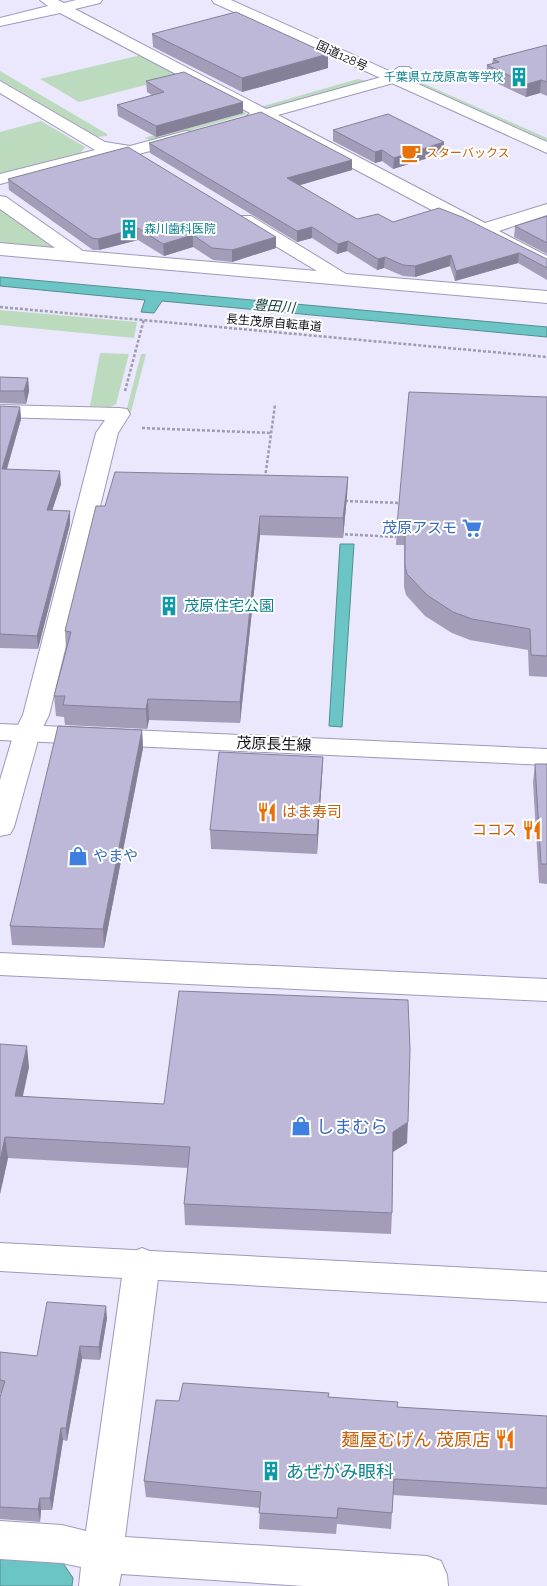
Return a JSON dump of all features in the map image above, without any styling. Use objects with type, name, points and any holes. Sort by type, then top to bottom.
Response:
[{"type":"main road","points":[[0,22],[54,4],[95,0]]},
{"type":"main road","name":"国道128号","points":[[219,0],[374,71]]},
{"type":"main road","name":"国道128号","points":[[252,0],[547,148]]},
{"type":"main road","points":[[54,4],[547,263]]},
{"type":"main road","points":[[374,71],[398,74],[264,114],[232,116],[246,105],[374,71]]},
{"type":"main road","name":"国道128号","points":[[398,74],[547,132]]},
{"type":"main road","points":[[0,86],[93,151]]},
{"type":"main road","points":[[0,180],[124,141],[194,127]]},
{"type":"main road","points":[[124,141],[148,161]]},
{"type":"main road","points":[[0,201],[78,256]]},
{"type":"main road","points":[[483,230],[547,210]]},
{"type":"main road","points":[[232,212],[343,278]]},
{"type":"main road","points":[[0,249],[547,297]]},
{"type":"main road","points":[[0,411],[119,414]]},
{"type":"main road","points":[[0,827],[27,733],[36,715],[107,433],[119,414]]},
{"type":"main road","name":"茂原長生線","points":[[0,732],[547,757]]},
{"type":"main road","points":[[0,964],[547,990]]},
{"type":"main road","points":[[0,1256],[547,1287]]},
{"type":"main road","points":[[101,1570],[142,1263]]},
{"type":"main road","points":[[0,1540],[62,1544],[101,1570],[428,1575],[428,1586]]},
{"type":"path","name":"長生茂原自転車道","points":[[0,307],[547,357]]},
{"type":"path","points":[[119,414],[144,320]]},
{"type":"path","points":[[265,478],[275,405]]},
{"type":"path","points":[[343,501],[402,503]]},
{"type":"path","points":[[338,534],[396,537]]},
{"type":"shaded area","points":[[141,55],[181,76],[79,102],[40,79]]},
{"type":"shaded area","points":[[0,71],[107,134],[107,136],[96,137],[0,80]]},
{"type":"shaded area","points":[[411,78],[547,138],[547,141],[407,79]]},
{"type":"shaded area","points":[[358,79],[368,81],[270,109],[260,107]]},
{"type":"shaded area","points":[[243,111],[247,114],[154,141],[144,138]]},
{"type":"shaded area","points":[[41,121],[85,147],[80,154],[0,176],[0,132]]},
{"type":"shaded area","points":[[0,207],[54,246],[47,250],[0,245]]},
{"type":"shaded area","points":[[0,310],[137,322],[134,338],[0,325]]},
{"type":"shaded area","points":[[100,353],[129,354],[116,404],[110,407],[90,406]]},
{"type":"shaded area","points":[[141,354],[146,354],[131,412],[126,412]]},
{"type":"water","name":"豊田川","points":[[0,277],[547,327],[547,337],[162,301],[154,313],[141,312],[145,300],[0,286]]},
{"type":"water","points":[[340,544],[354,544],[342,727],[329,726]]},
{"type":"water","points":[[0,1556],[61,1560],[73,1578],[72,1586],[0,1586]]},
{"type":"building","points":[[236,12],[328,54],[242,78],[152,34]]},
{"type":"building","points":[[547,45],[547,82],[541,80],[527,84],[487,65],[499,62],[493,59]]},
{"type":"building","points":[[184,72],[243,102],[156,126],[117,105],[164,92],[146,81]]},
{"type":"building","points":[[261,112],[352,160],[287,178],[357,219],[378,214],[393,222],[439,208],[462,217],[547,259],[547,268],[519,253],[456,271],[451,255],[415,266],[403,265],[385,257],[378,259],[348,241],[338,244],[312,227],[297,231],[149,143]]},
{"type":"building","points":[[388,114],[444,142],[394,158],[382,150],[375,152],[333,130]]},
{"type":"building","points":[[128,147],[276,237],[232,250],[212,248],[193,235],[163,244],[138,228],[98,239],[92,238],[8,179]]},
{"type":"building","points":[[547,216],[547,243],[515,226]]},
{"type":"building","points":[[0,377],[28,378],[24,391],[0,391]]},
{"type":"building","name":"茂原アスモ","points":[[409,392],[547,397],[547,656],[531,655],[530,629],[472,619],[453,612],[427,595],[407,574],[405,566],[405,525],[397,525]]},
{"type":"building","points":[[0,406],[20,407],[2,469],[60,471],[47,510],[70,511],[37,636],[0,634]]},
{"type":"building","name":"茂原住宅公園","points":[[115,472],[348,477],[343,518],[260,516],[240,702],[148,699],[146,709],[63,705],[65,696],[54,696],[71,632],[65,631],[96,506],[105,506]]},
{"type":"building","name":"やまや","points":[[58,726],[142,730],[103,929],[10,926]]},
{"type":"building","name":"はま寿司","points":[[219,752],[323,757],[317,835],[210,830]]},
{"type":"building","points":[[535,764],[547,764],[547,864],[541,864]]},
{"type":"building","name":"しまむら","points":[[179,991],[408,1000],[410,1049],[408,1122],[393,1132],[392,1213],[184,1204],[190,1147],[5,1137],[0,1161],[0,1044],[27,1046],[15,1096],[164,1104]]},
{"type":"building","points":[[47,1302],[106,1306],[99,1347],[80,1346],[66,1428],[61,1428],[50,1498],[40,1498],[38,1509],[0,1507],[0,1397],[5,1381],[0,1380],[0,1352],[37,1356]]},
{"type":"building","points":[[183,1383],[329,1393],[328,1397],[398,1402],[397,1407],[547,1416],[547,1488],[394,1479],[392,1513],[338,1508],[337,1518],[259,1513],[261,1492],[144,1481],[156,1400],[179,1401]]},
{"type":"place","name":"千葉県立茂原高等学校","points":[[519,77]]},
{"type":"place","name":"スターバックス","points":[[411,153]]},
{"type":"place","name":"森川歯科医院","points":[[129,229]]},
{"type":"place","name":"茂原アスモ","points":[[472,528]]},
{"type":"place","name":"茂原住宅公園","points":[[169,606]]},
{"type":"place","name":"はま寿司","points":[[267,812]]},
{"type":"place","name":"ココス","points":[[532,830]]},
{"type":"place","name":"やまや","points":[[78,856]]},
{"type":"place","name":"しまむら","points":[[301,1126]]},
{"type":"place","name":"麺屋むげん 茂原店","points":[[505,1439]]},
{"type":"place","name":"あぜがみ眼科","points":[[271,1471]]}]
